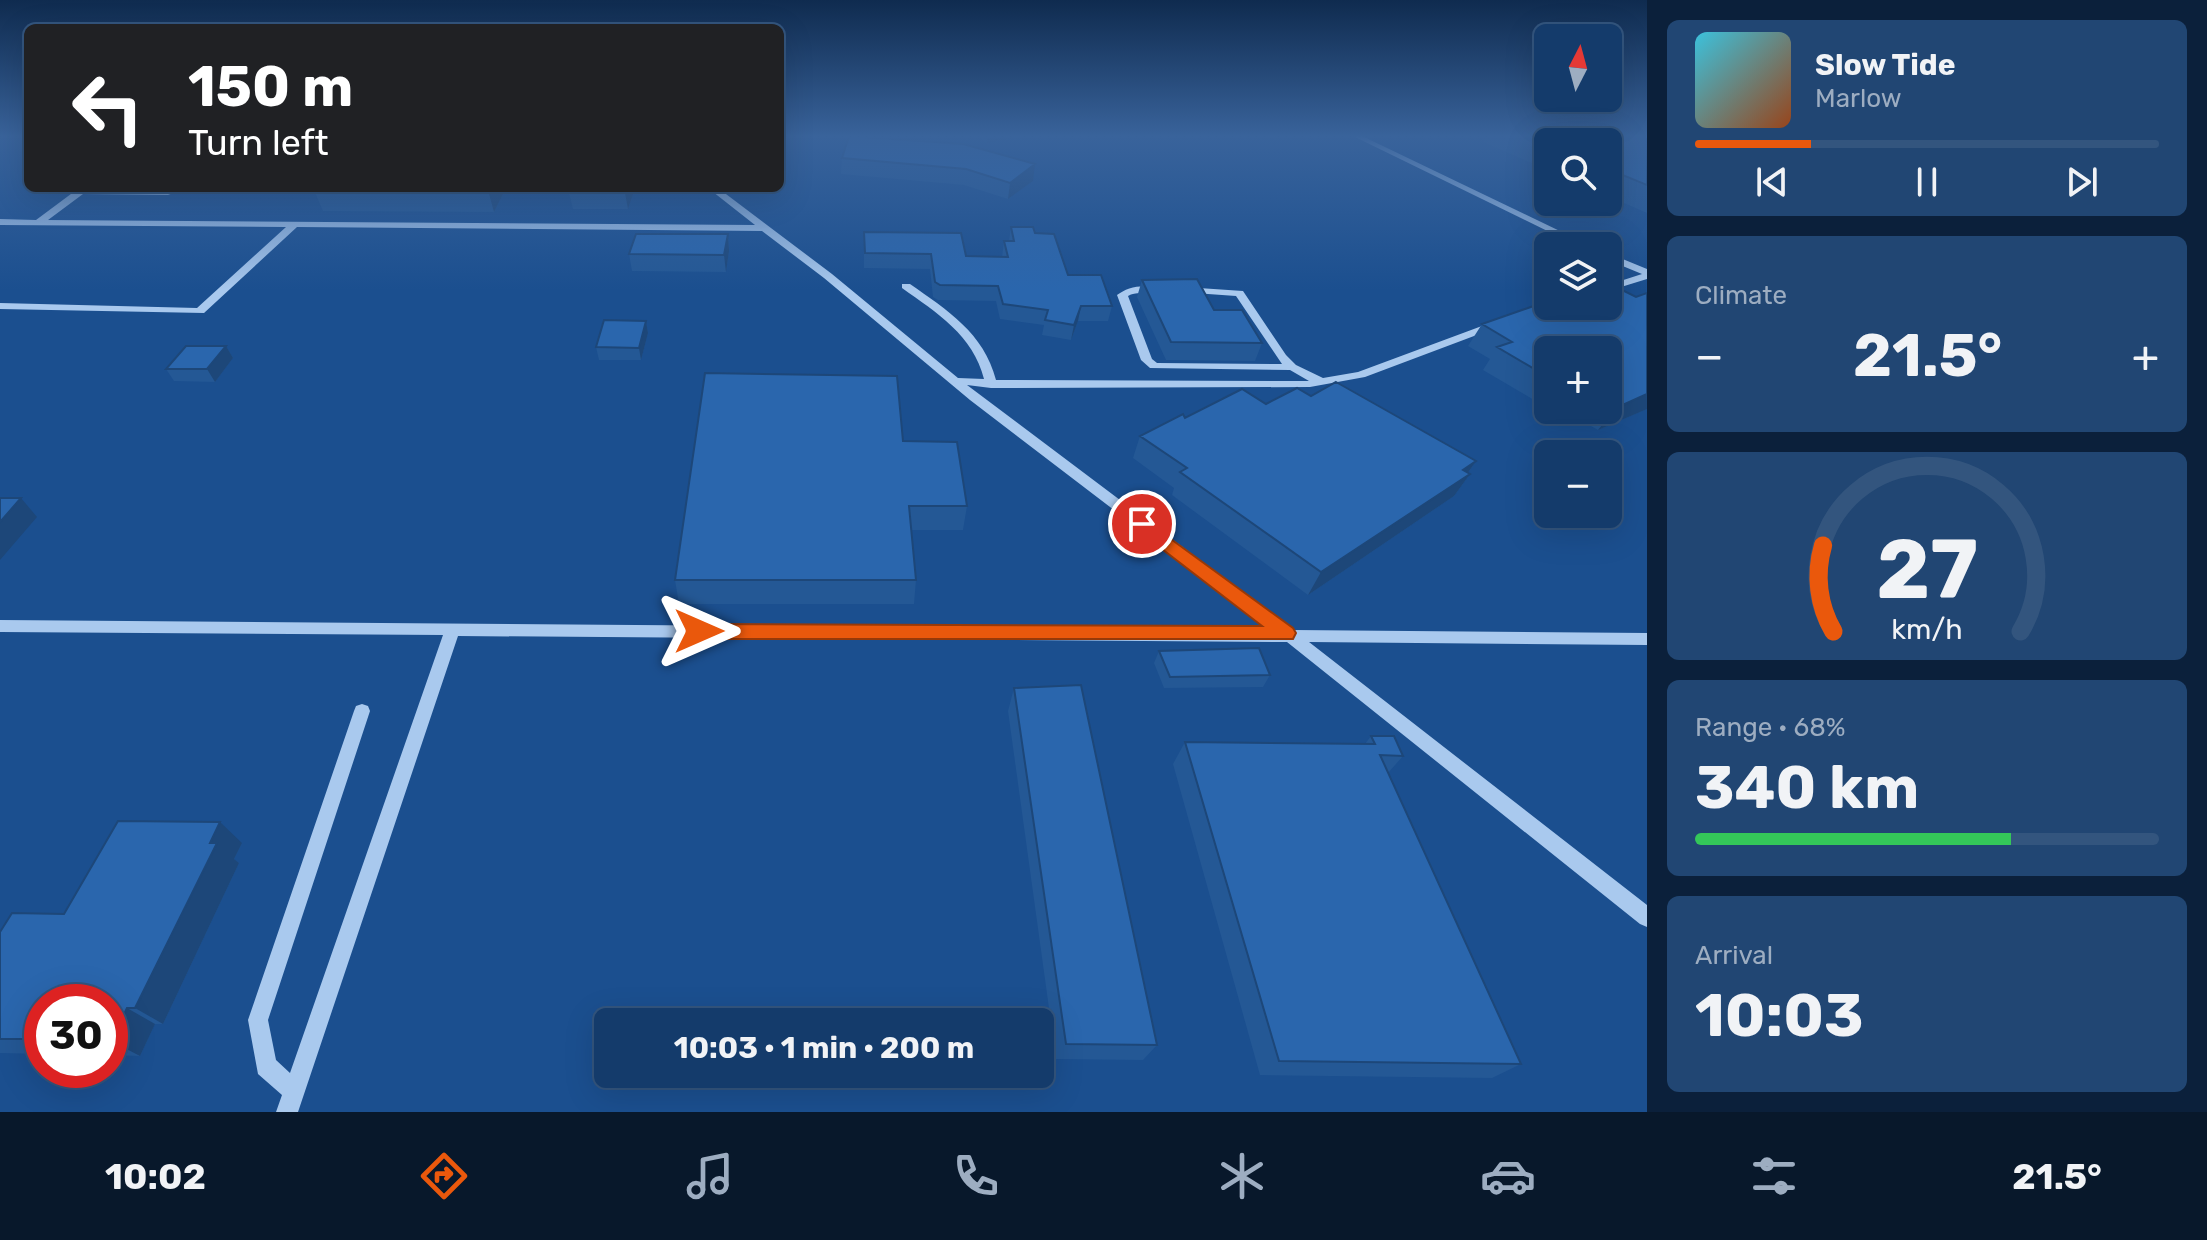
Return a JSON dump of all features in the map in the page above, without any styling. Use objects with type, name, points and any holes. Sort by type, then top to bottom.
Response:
[{"type":"street","points":[[1463,187],[1557,232]]},
{"type":"street","points":[[39,222],[79,192]]},
{"type":"street","points":[[717,192],[828,276],[955,381],[1286,633],[1647,917]]},
{"type":"street","points":[[0,222],[762,228]]},
{"type":"street","points":[[0,306],[200,311],[293,226]]},
{"type":"street","points":[[1622,263],[1647,275]]},
{"type":"street","points":[[1622,283],[1647,275]]},
{"type":"street","points":[[906,286],[968,333],[988,364],[991,385]]},
{"type":"street","points":[[1292,367],[1154,366],[1147,360],[1122,295],[1131,290],[1230,290],[1239,293],[1271,343],[1292,367],[1321,383]]},
{"type":"street","points":[[955,381],[991,385],[1225,386],[1321,383],[1361,375],[1512,319]]},
{"type":"street","points":[[0,626],[1286,633],[1647,639]]},
{"type":"street","points":[[287,1112],[452,630]]},
{"type":"street","points":[[294,1092],[266,1066],[258,1020],[362,711]]},
{"type":"building","points":[[569,192],[625,192],[625,193]]},
{"type":"building","points":[[1011,227],[1033,227],[1035,233],[1054,234],[1068,275],[1101,275],[1112,306],[1081,306],[1074,325],[1045,320],[1048,310],[1003,304],[998,286],[940,285],[935,282],[931,254],[865,253],[864,232],[961,233],[966,256],[1008,257],[1004,241],[1014,241]]},
{"type":"building","points":[[636,234],[728,234],[724,255],[629,254]]},
{"type":"building","points":[[1197,279],[1214,310],[1242,310],[1262,343],[1171,342],[1142,280]]},
{"type":"building","points":[[1622,290],[1636,297],[1647,293],[1647,394],[1622,405],[1622,336],[1534,336],[1534,369],[1497,347],[1512,342],[1482,324],[1534,306],[1534,320],[1622,320]]},
{"type":"building","points":[[604,320],[646,321],[639,348],[596,347]]},
{"type":"building","points":[[186,346],[226,346],[207,369],[166,369]]},
{"type":"building","points":[[705,373],[897,376],[903,441],[957,442],[967,506],[909,506],[916,580],[675,580]]},
{"type":"building","points":[[1336,382],[1476,461],[1463,470],[1470,474],[1321,572],[1180,472],[1187,468],[1140,436],[1183,414],[1185,418],[1242,389],[1266,404],[1297,388],[1311,396]]},
{"type":"building","points":[[0,498],[21,498],[0,522]]},
{"type":"building","points":[[1259,648],[1270,675],[1170,677],[1159,651]]},
{"type":"building","points":[[1081,685],[1157,1045],[1066,1044],[1014,688]]},
{"type":"building","points":[[1371,736],[1394,736],[1403,756],[1380,755],[1521,1064],[1279,1061],[1185,742],[1375,744]]},
{"type":"building","points":[[118,821],[220,822],[210,843],[217,843],[135,1008],[128,1008],[128,984],[24,984],[24,1039],[0,1039],[0,932],[12,913],[64,914]]},
{"type":"route","points":[[699,631],[1286,633],[1142,524]]}]
